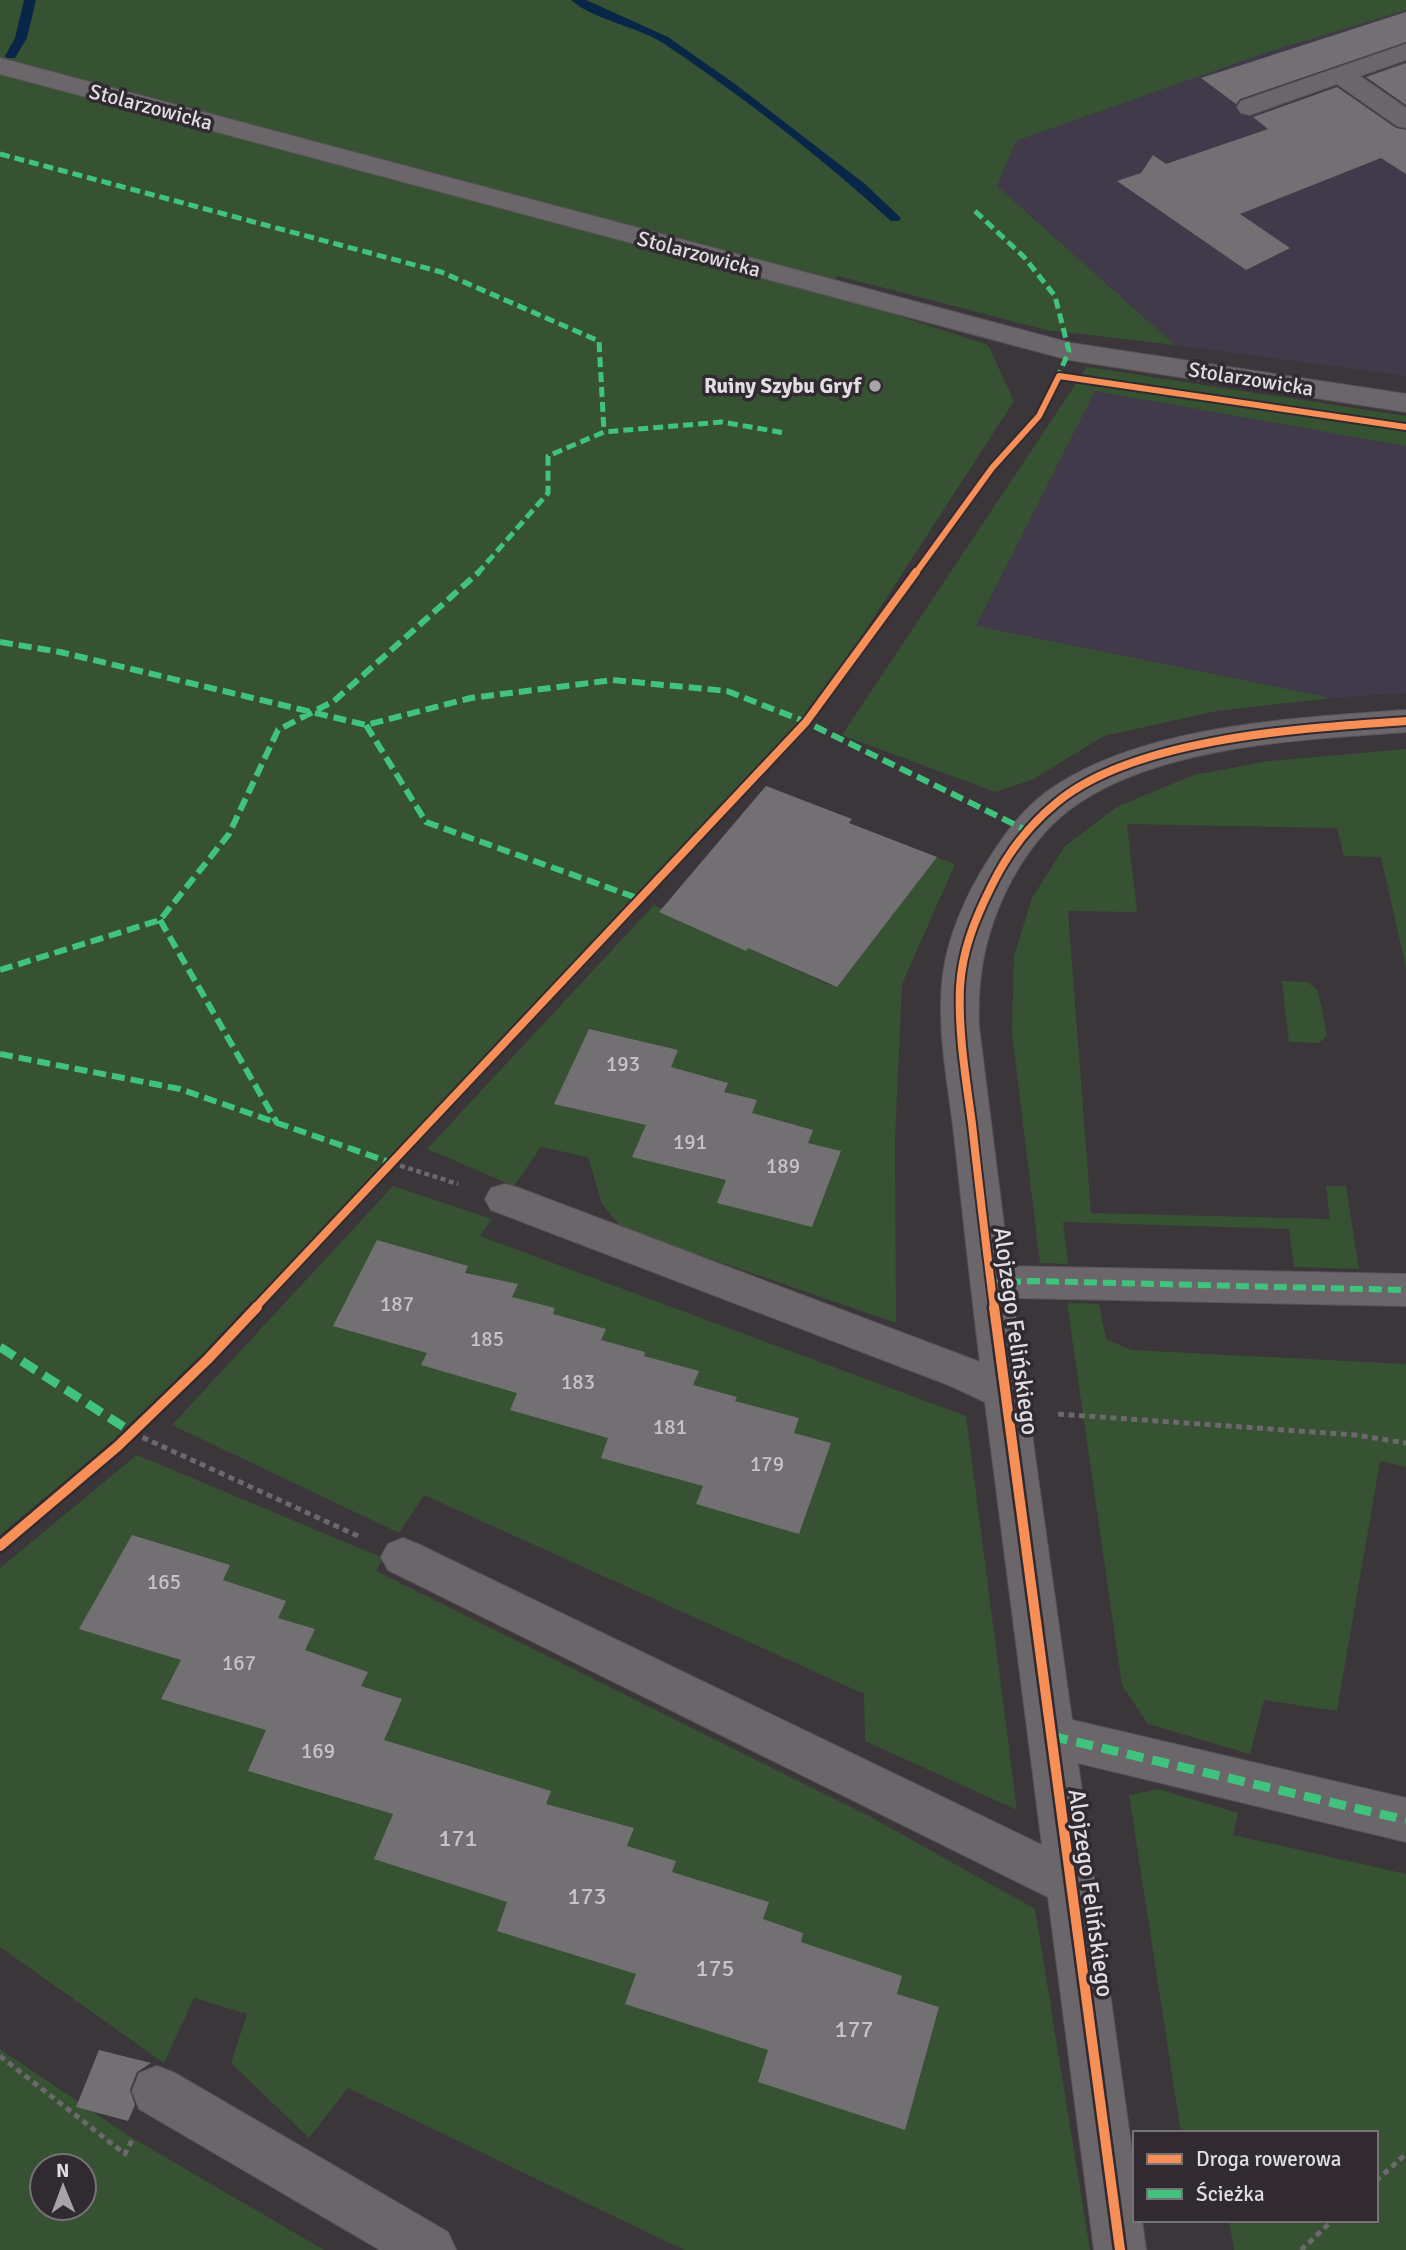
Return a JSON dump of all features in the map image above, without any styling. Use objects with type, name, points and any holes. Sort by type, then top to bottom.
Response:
[{"type":"street","points":[[1250,107],[1406,52]]},
{"type":"street","name":"Stolarzowicka","points":[[0,66],[1069,351],[1406,403]]},
{"type":"street","points":[[1340,74],[1406,120]]},
{"type":"street","name":"Alojzego Felińskiego","points":[[1120,2250],[989,1283],[962,1038],[962,966],[982,904],[1006,858],[1026,830],[1042,815],[1084,787],[1124,767],[1188,747],[1269,731],[1406,721]]},
{"type":"street","points":[[505,1199],[966,1374],[1005,1392]]},
{"type":"street","points":[[989,1283],[1045,1281],[1406,1290]]},
{"type":"street","points":[[403,1557],[1069,1883]]},
{"type":"street","points":[[1051,1736],[1406,1820]]},
{"type":"street","points":[[157,2091],[430,2250]]},
{"type":"path","points":[[392,1163],[505,1199]]},
{"type":"path","points":[[1050,1413],[1356,1435],[1406,1443]]},
{"type":"path","points":[[133,1433],[403,1557]]},
{"type":"path","points":[[0,2056],[125,2154],[157,2091]]},
{"type":"path","points":[[1378,2179],[1406,2154]]},
{"type":"path","points":[[1301,2250],[1331,2222]]},
{"type":"shaded area","points":[[1406,10],[1406,376],[1175,345],[996,185],[1016,141],[1265,53]]},
{"type":"shaded area","points":[[1095,391],[1406,446],[1406,693],[1332,698],[975,626]]},
{"type":"green space","points":[[0,0],[1406,0],[1406,10],[1265,53],[1016,141],[997,186],[1175,345],[1046,330],[838,276],[823,291],[988,345],[1014,401],[806,722],[208,1359],[133,1433],[105,1448],[0,1535]]},
{"type":"green space","points":[[1087,367],[1406,416],[1406,446],[1095,391],[976,626],[1332,698],[1217,711],[1104,736],[1032,780],[995,792],[842,735]]},
{"type":"green space","points":[[1406,749],[1406,968],[1381,857],[1344,856],[1337,828],[1127,824],[1137,912],[1068,911],[1091,1213],[1330,1219],[1326,1186],[1346,1186],[1359,1269],[1294,1267],[1289,1229],[1063,1222],[1068,1264],[1040,1263],[1012,1033],[1014,956],[1032,898],[1065,846],[1118,806],[1194,775],[1269,761]]},
{"type":"green space","points":[[936,857],[955,864],[902,984],[895,1138],[896,1323],[622,1228],[602,1204],[588,1157],[541,1147],[514,1186],[427,1149],[654,905],[832,986]]},
{"type":"green space","points":[[1282,981],[1307,982],[1318,990],[1327,1036],[1319,1043],[1289,1042]]},
{"type":"green space","points":[[393,1186],[492,1219],[480,1236],[966,1416],[1017,1810],[865,1741],[864,1694],[424,1495],[399,1533],[172,1425]]},
{"type":"green space","points":[[1067,1303],[1099,1304],[1106,1339],[1131,1350],[1406,1364],[1406,1467],[1380,1461],[1337,1711],[1264,1700],[1250,1754],[1148,1724],[1122,1685]]},
{"type":"green space","points":[[137,1455],[383,1558],[376,1571],[871,1817],[1035,1909],[1090,2250],[684,2250],[348,2088],[309,2138],[231,2063],[247,2014],[194,1998],[164,2063],[0,1947],[0,1568]]},
{"type":"green space","points":[[1158,1789],[1238,1813],[1233,1835],[1406,1874],[1406,2250],[1234,2250],[1229,2222],[1378,2222],[1378,2131],[1181,2131],[1129,1795]]},
{"type":"green space","points":[[0,2049],[129,2136],[324,2250],[0,2250]]},
{"type":"building","points":[[1406,12],[1406,42],[1240,99],[1236,104],[1201,78]]},
{"type":"building","points":[[1406,63],[1406,105],[1366,77]]},
{"type":"building","points":[[1337,87],[1396,128],[1406,130],[1406,174],[1381,158],[1240,214],[1290,248],[1246,270],[1117,181],[1141,173],[1153,155],[1166,164],[1268,129],[1253,117]]},
{"type":"building","points":[[766,786],[852,819],[849,823],[937,857],[837,987],[748,948],[746,951],[659,912]]},
{"type":"building","points":[[589,1029],[678,1050],[671,1067],[728,1083],[724,1092],[757,1100],[752,1113],[813,1130],[808,1143],[841,1151],[812,1227],[717,1203],[726,1180],[632,1157],[646,1125],[554,1104]]},
{"type":"building","points":[[377,1240],[468,1266],[465,1273],[518,1284],[512,1297],[555,1308],[553,1314],[606,1329],[601,1340],[645,1352],[644,1356],[699,1371],[693,1385],[737,1397],[735,1401],[799,1418],[794,1433],[831,1443],[799,1534],[696,1504],[703,1486],[601,1458],[608,1438],[510,1410],[517,1393],[421,1365],[427,1353],[333,1326]]},
{"type":"building","points":[[132,1535],[230,1565],[223,1580],[286,1601],[278,1618],[315,1629],[305,1650],[368,1672],[361,1686],[402,1699],[384,1740],[551,1791],[546,1804],[634,1828],[627,1846],[676,1861],[672,1872],[769,1902],[763,1919],[803,1933],[801,1942],[902,1976],[897,1994],[939,2007],[905,2130],[758,2082],[768,2050],[625,2004],[636,1974],[497,1931],[507,1902],[374,1859],[393,1814],[248,1771],[266,1730],[161,1699],[181,1660],[79,1629]]},
{"type":"building","points":[[99,2050],[151,2063],[137,2072],[130,2090],[135,2105],[128,2121],[76,2107]]},
{"type":"waterway","points":[[11,56],[21,38],[30,0]]},
{"type":"waterway","points":[[577,0],[664,39],[731,86],[861,187],[895,218]]},
{"type":"marked path","points":[[0,154],[441,272],[599,341],[604,432]]},
{"type":"marked path","points":[[975,211],[1024,257],[1055,296],[1069,351],[1056,381]]},
{"type":"marked path","points":[[0,970],[160,920],[229,834],[278,730],[334,701],[475,576],[548,493],[548,456],[604,432],[722,422],[785,433]]},
{"type":"marked path","points":[[0,642],[60,652],[366,725],[471,698],[613,680],[727,691],[806,722],[1026,830]]},
{"type":"marked path","points":[[366,725],[426,822],[640,899]]},
{"type":"marked path","points":[[160,920],[277,1123]]},
{"type":"marked path","points":[[0,1054],[180,1089],[392,1163]]},
{"type":"marked path","points":[[989,1283],[1032,1281],[1406,1290]]},
{"type":"marked path","points":[[0,1347],[133,1433]]},
{"type":"marked path","points":[[1051,1736],[1406,1820]]},
{"type":"cycle path","points":[[0,1546],[118,1446],[208,1359],[806,722],[992,468],[1039,416],[1059,376],[1406,427]]},
{"type":"cycle path","points":[[1120,2250],[988,1260],[962,1047],[962,968],[970,934],[985,898],[1023,834],[1057,802],[1099,777],[1148,758],[1201,744],[1255,735],[1406,721]]},
{"type":"place","name":"Ruiny Szybu Gryf","points":[[875,386]]}]
